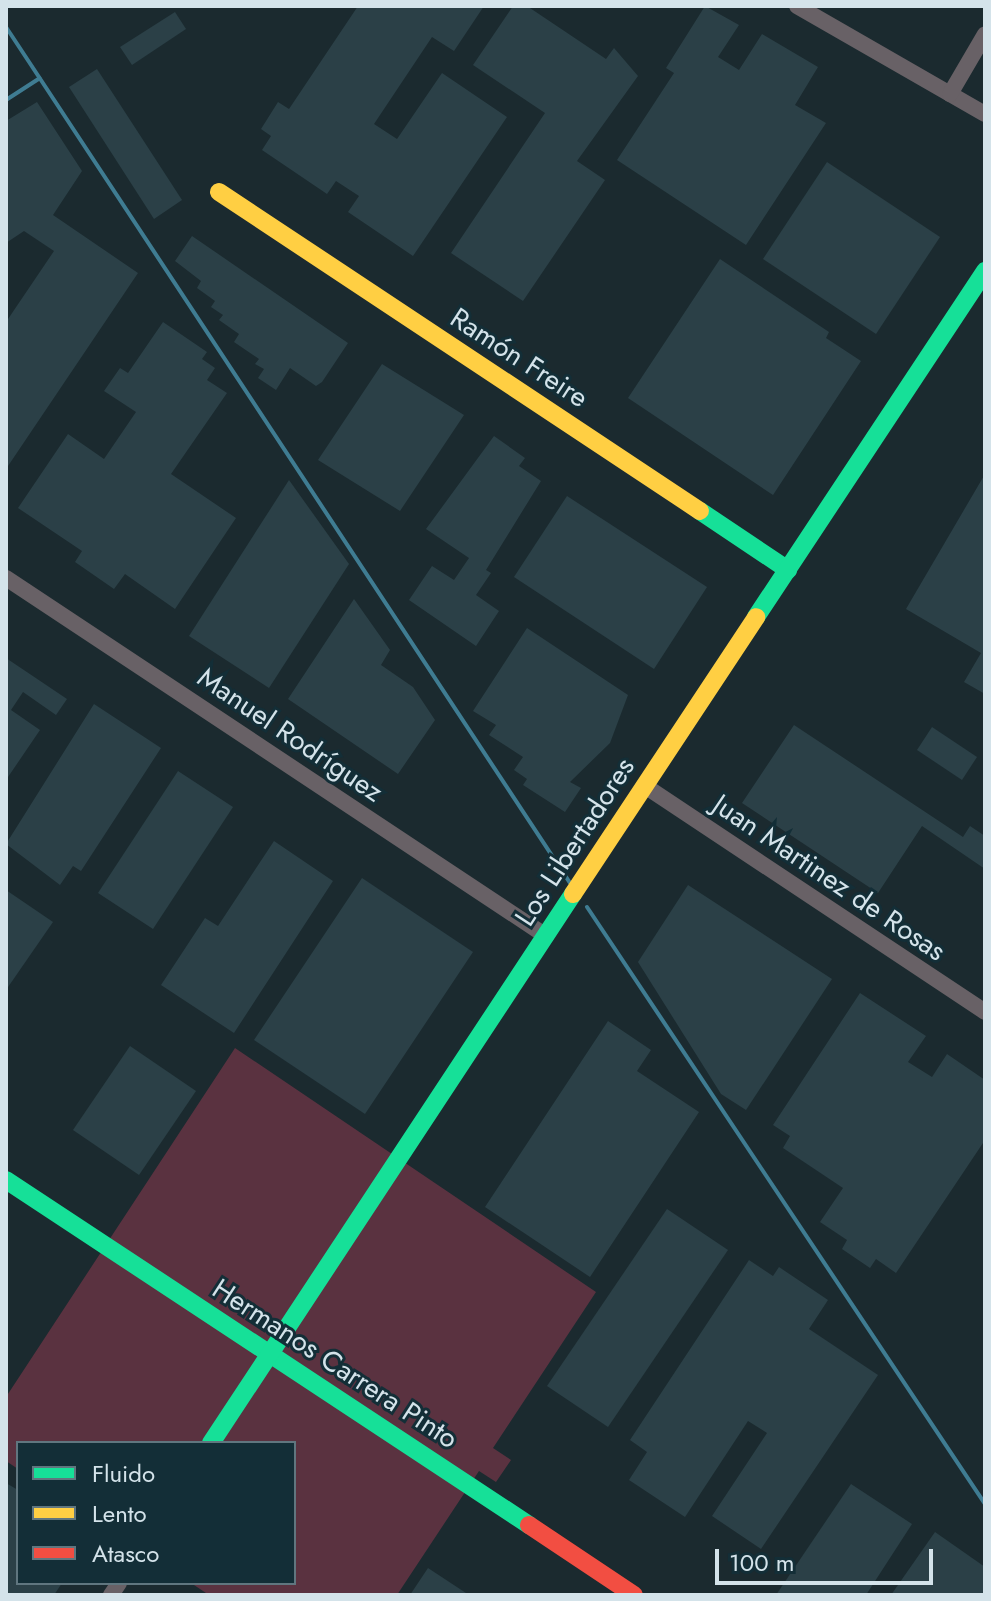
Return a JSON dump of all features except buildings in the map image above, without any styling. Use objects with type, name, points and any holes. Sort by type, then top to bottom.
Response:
[{"type":"street","points":[[797,6],[985,114]]},
{"type":"street","points":[[950,94],[985,34]]},
{"type":"street","name":"Ramón Freire","points":[[219,192],[788,570]]},
{"type":"street","name":"Los Libertadores","points":[[212,1441],[985,271]]},
{"type":"street","name":"Manuel Rodríguez","points":[[6,578],[546,936]]},
{"type":"street","name":"Juan Martinez de Rosas","points":[[645,786],[985,1012]]},
{"type":"street","name":"Hermanos Carrera Pinto","points":[[6,1180],[634,1595]]},
{"type":"shaded area","points":[[235,1048],[596,1292],[493,1448],[511,1460],[496,1482],[479,1471],[397,1595],[209,1595],[194,1585],[296,1585],[296,1441],[16,1441],[16,1468],[6,1461],[6,1397]]},
{"type":"waterway","points":[[6,27],[570,883]]},
{"type":"waterway","points":[[6,100],[40,78]]},
{"type":"waterway","points":[[587,907],[985,1504]]},
{"type":"traffic: fast","points":[[756,617],[985,271]]},
{"type":"traffic: fast","points":[[700,511],[788,570]]},
{"type":"traffic: fast","points":[[212,1441],[573,894]]},
{"type":"traffic: fast","points":[[6,1180],[529,1525]]},
{"type":"traffic: slow","points":[[219,192],[700,511]]},
{"type":"traffic: slow","points":[[573,894],[756,617]]},
{"type":"traffic: jam","points":[[529,1525],[634,1595]]}]
